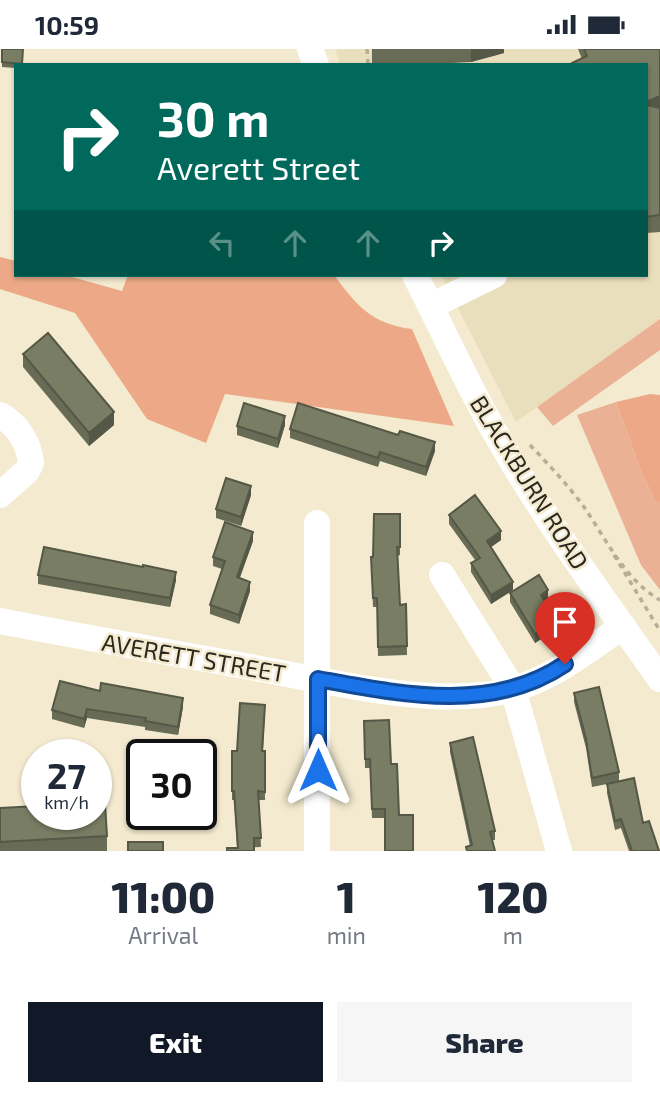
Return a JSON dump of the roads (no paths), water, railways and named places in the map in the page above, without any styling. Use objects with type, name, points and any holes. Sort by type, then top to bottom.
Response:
[{"type":"street","name":"BLACKBURN ROAD","points":[[416,277],[492,427],[552,525],[660,679]]},
{"type":"street","points":[[430,306],[490,277]]},
{"type":"street","points":[[0,415],[11,421],[26,443],[31,463],[27,471],[0,495]]},
{"type":"street","points":[[317,523],[317,851]]},
{"type":"street","points":[[442,575],[513,689],[559,851]]},
{"type":"street","name":"AVERETT STREET","points":[[0,621],[380,690],[455,697],[485,695],[513,689],[547,676],[623,626]]}]
